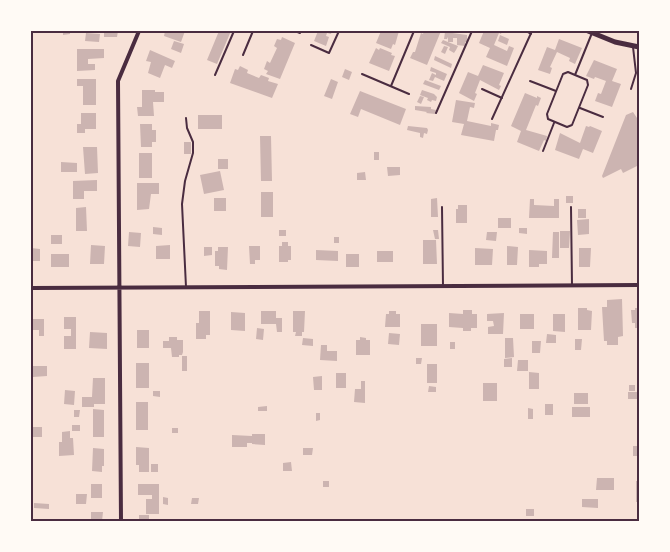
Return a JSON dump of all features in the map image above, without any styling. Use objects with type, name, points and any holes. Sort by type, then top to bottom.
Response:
[{"type":"street","points":[[121,521],[118,81],[139,31]]},
{"type":"street","points":[[590,32],[636,47]]},
{"type":"street","points":[[31,288],[639,285]]},
{"type":"lane","points":[[215,75],[234,31]]},
{"type":"lane","points":[[243,56],[253,31]]},
{"type":"lane","points":[[295,31],[300,33]]},
{"type":"lane","points":[[311,45],[329,53],[339,31]]},
{"type":"lane","points":[[391,86],[414,31]]},
{"type":"lane","points":[[436,113],[472,31]]},
{"type":"lane","points":[[492,119],[532,32],[526,31]]},
{"type":"lane","points":[[576,75],[590,32]]},
{"type":"lane","points":[[631,89],[636,73],[636,47]]},
{"type":"lane","points":[[568,72],[576,75],[587,80],[588,85],[572,125],[567,127],[548,119],[547,114],[563,74],[568,72]]},
{"type":"lane","points":[[362,74],[409,94]]},
{"type":"lane","points":[[530,81],[556,92]]},
{"type":"lane","points":[[482,89],[502,98]]},
{"type":"lane","points":[[579,107],[603,117]]},
{"type":"lane","points":[[186,118],[187,128],[193,142],[193,152],[185,181],[182,204],[186,288]]},
{"type":"lane","points":[[543,151],[555,122]]},
{"type":"lane","points":[[442,207],[443,286]]},
{"type":"lane","points":[[571,207],[572,286]]},
{"type":"building","points":[[63,31],[70,31],[70,34],[63,35]]},
{"type":"building","points":[[104,31],[118,31],[117,37],[104,37]]},
{"type":"building","points":[[165,31],[185,31],[181,42],[164,36]]},
{"type":"building","points":[[219,31],[231,31],[217,64],[207,60]]},
{"type":"building","points":[[318,31],[332,31],[331,34],[327,33],[326,36],[329,37],[326,46],[314,41]]},
{"type":"building","points":[[381,31],[399,31],[395,45],[393,44],[391,49],[376,43]]},
{"type":"building","points":[[424,31],[441,31],[427,65],[410,58],[413,52],[415,52],[421,33],[423,34]]},
{"type":"building","points":[[484,31],[502,31],[501,34],[499,33],[494,45],[507,51],[509,46],[514,48],[507,66],[486,57],[490,48],[479,43]]},
{"type":"building","points":[[445,32],[467,35],[465,46],[457,45],[457,38],[453,38],[453,42],[448,42],[448,37],[444,39]]},
{"type":"building","points":[[86,33],[100,34],[99,42],[85,41]]},
{"type":"building","points":[[500,35],[509,39],[507,45],[498,41]]},
{"type":"building","points":[[282,37],[295,43],[280,79],[266,74],[268,71],[264,69],[267,61],[270,63],[277,48],[274,46],[277,39],[281,40]]},
{"type":"building","points":[[559,39],[582,48],[575,64],[569,61],[570,58],[557,52],[550,67],[552,68],[550,74],[538,70],[547,47],[555,50]]},
{"type":"building","points":[[443,40],[458,46],[454,53],[449,50],[450,47],[441,43]]},
{"type":"building","points":[[174,41],[184,44],[181,53],[171,49]]},
{"type":"building","points":[[444,46],[448,47],[445,54],[441,52]]},
{"type":"building","points":[[376,48],[392,53],[391,55],[395,56],[389,71],[369,63]]},
{"type":"building","points":[[77,49],[104,49],[104,58],[88,59],[88,64],[95,64],[95,70],[77,71]]},
{"type":"building","points":[[150,50],[175,61],[172,68],[165,65],[160,78],[148,73],[151,62],[146,61]]},
{"type":"building","points":[[435,56],[452,64],[451,68],[434,60]]},
{"type":"building","points":[[594,60],[617,69],[612,81],[621,84],[612,107],[595,101],[598,93],[601,94],[606,81],[586,76]]},
{"type":"building","points":[[483,65],[504,73],[499,85],[501,86],[499,90],[480,80],[474,101],[459,93],[468,72],[478,76]]},
{"type":"building","points":[[240,66],[248,70],[247,73],[259,78],[261,75],[269,78],[268,81],[278,84],[272,98],[230,83],[235,69],[238,70]]},
{"type":"building","points":[[431,67],[447,74],[444,81],[435,77],[433,81],[429,80],[432,73],[436,75],[436,73],[430,71]]},
{"type":"building","points":[[345,69],[352,72],[349,80],[342,77]]},
{"type":"building","points":[[77,79],[96,79],[96,105],[83,105],[83,86],[77,86]]},
{"type":"building","points":[[331,79],[338,82],[332,99],[324,96]]},
{"type":"building","points":[[425,80],[441,86],[439,90],[423,84]]},
{"type":"building","points":[[142,90],[164,92],[164,102],[153,102],[154,116],[138,116],[137,107],[142,107]]},
{"type":"building","points":[[422,90],[434,94],[437,97],[436,101],[432,100],[431,102],[427,100],[428,98],[420,95]]},
{"type":"building","points":[[360,91],[406,109],[400,125],[361,109],[358,117],[350,114]]},
{"type":"building","points":[[525,93],[541,98],[538,106],[536,105],[526,130],[547,136],[539,151],[517,142],[521,131],[511,126]]},
{"type":"building","points":[[420,96],[424,97],[421,104],[417,102]]},
{"type":"building","points":[[456,100],[475,103],[474,108],[470,107],[467,121],[491,126],[491,123],[499,125],[494,141],[461,135],[464,124],[452,122]]},
{"type":"building","points":[[415,106],[431,107],[431,109],[436,110],[435,114],[415,110]]},
{"type":"building","points":[[633,112],[639,121],[639,165],[623,173],[621,169],[603,178],[602,176],[626,115]]},
{"type":"building","points":[[81,113],[96,113],[96,129],[85,129],[85,133],[77,133],[77,124],[81,124]]},
{"type":"building","points":[[198,115],[222,115],[222,129],[198,129]]},
{"type":"building","points":[[140,124],[152,124],[152,130],[156,130],[156,142],[152,142],[152,147],[141,147]]},
{"type":"building","points":[[408,126],[427,128],[427,134],[424,133],[423,138],[420,137],[420,133],[407,130]]},
{"type":"building","points":[[586,126],[602,131],[593,153],[583,149],[579,159],[555,150],[560,133],[580,143]]},
{"type":"building","points":[[260,136],[271,136],[272,181],[261,181]]},
{"type":"building","points":[[184,142],[191,142],[191,154],[184,154]]},
{"type":"building","points":[[83,147],[97,147],[98,173],[85,174]]},
{"type":"building","points":[[374,152],[379,152],[379,160],[374,160]]},
{"type":"building","points":[[139,153],[152,153],[152,178],[139,178]]},
{"type":"building","points":[[218,159],[228,159],[228,169],[218,169]]},
{"type":"building","points":[[61,162],[77,163],[77,172],[61,172]]},
{"type":"building","points":[[387,167],[400,167],[400,175],[388,176]]},
{"type":"building","points":[[220,171],[224,190],[204,194],[200,175]]},
{"type":"building","points":[[365,172],[366,180],[357,180],[357,173]]},
{"type":"building","points":[[97,180],[97,191],[84,191],[84,199],[73,199],[73,181]]},
{"type":"building","points":[[137,183],[159,183],[159,194],[151,194],[149,209],[137,210]]},
{"type":"building","points":[[261,192],[273,192],[273,217],[261,217]]},
{"type":"building","points":[[566,196],[573,196],[573,203],[566,203]]},
{"type":"building","points":[[214,198],[226,198],[226,211],[214,211]]},
{"type":"building","points":[[437,198],[438,217],[431,217],[431,199]]},
{"type":"building","points":[[530,199],[534,199],[534,205],[554,206],[554,199],[559,199],[559,218],[529,218]]},
{"type":"building","points":[[458,205],[467,205],[467,223],[456,223],[456,209],[458,209]]},
{"type":"building","points":[[86,207],[87,231],[76,231],[76,208]]},
{"type":"building","points":[[578,209],[586,209],[586,218],[578,218]]},
{"type":"building","points":[[498,218],[511,218],[511,228],[498,228]]},
{"type":"building","points":[[589,219],[589,234],[578,235],[577,220]]},
{"type":"building","points":[[153,227],[162,228],[162,235],[153,234]]},
{"type":"building","points":[[519,228],[527,228],[527,234],[519,233]]},
{"type":"building","points":[[279,230],[286,230],[286,236],[279,236]]},
{"type":"building","points":[[433,230],[438,230],[439,239],[435,239]]},
{"type":"building","points":[[560,231],[570,231],[569,248],[560,248]]},
{"type":"building","points":[[129,232],[141,233],[140,247],[128,246]]},
{"type":"building","points":[[487,232],[497,232],[496,241],[486,240]]},
{"type":"building","points":[[553,232],[559,232],[559,258],[552,258]]},
{"type":"building","points":[[51,235],[62,235],[62,244],[51,244]]},
{"type":"building","points":[[334,237],[339,237],[339,243],[334,243]]},
{"type":"building","points":[[423,240],[436,240],[437,264],[423,264]]},
{"type":"building","points":[[282,242],[288,242],[288,246],[291,246],[291,260],[288,260],[288,262],[279,262],[279,246],[282,246]]},
{"type":"building","points":[[91,245],[105,246],[104,264],[90,264]]},
{"type":"building","points":[[170,245],[170,259],[156,259],[156,246]]},
{"type":"building","points":[[249,246],[260,246],[260,260],[255,260],[255,264],[250,264]]},
{"type":"building","points":[[507,246],[518,247],[517,265],[507,265]]},
{"type":"building","points":[[204,247],[212,247],[212,255],[204,256]]},
{"type":"building","points":[[218,247],[228,247],[227,270],[219,269],[219,266],[215,266],[215,251],[218,251]]},
{"type":"building","points":[[31,248],[40,249],[40,261],[31,261]]},
{"type":"building","points":[[475,248],[493,249],[492,265],[475,265]]},
{"type":"building","points":[[579,248],[591,248],[590,267],[579,267]]},
{"type":"building","points":[[316,250],[338,251],[338,261],[316,260]]},
{"type":"building","points":[[529,250],[547,251],[547,264],[539,264],[539,267],[529,267]]},
{"type":"building","points":[[377,251],[393,251],[393,262],[377,262]]},
{"type":"building","points":[[51,254],[69,254],[69,267],[51,267]]},
{"type":"building","points":[[346,254],[359,254],[359,267],[346,267]]},
{"type":"building","points":[[622,299],[623,336],[618,337],[618,345],[607,345],[607,341],[604,341],[602,307],[607,307],[607,300]]},
{"type":"building","points":[[578,308],[587,308],[587,310],[592,311],[591,330],[578,330]]},
{"type":"building","points":[[635,308],[639,308],[639,328],[635,328],[635,323],[632,323],[631,310],[635,310]]},
{"type":"building","points":[[463,310],[472,310],[472,314],[477,314],[477,328],[471,328],[471,331],[463,331],[463,328],[449,327],[449,313],[463,314]]},
{"type":"building","points":[[199,311],[210,311],[210,335],[206,335],[206,339],[196,339],[196,323],[199,323]]},
{"type":"building","points":[[261,311],[276,311],[276,318],[282,318],[282,332],[277,332],[276,324],[261,324]]},
{"type":"building","points":[[293,311],[305,311],[304,332],[302,332],[302,336],[295,336],[296,332],[293,332]]},
{"type":"building","points":[[389,311],[396,311],[396,314],[400,314],[400,327],[385,327],[386,314],[389,314]]},
{"type":"building","points":[[231,312],[245,313],[245,331],[231,330]]},
{"type":"building","points":[[504,313],[503,334],[488,334],[488,327],[494,326],[493,321],[487,321],[487,314]]},
{"type":"building","points":[[520,314],[534,314],[534,329],[520,329]]},
{"type":"building","points":[[553,314],[565,314],[565,332],[553,331]]},
{"type":"building","points":[[64,317],[76,317],[76,349],[64,349],[64,336],[71,336],[71,329],[64,329]]},
{"type":"building","points":[[31,319],[44,319],[44,336],[39,336],[39,330],[31,330]]},
{"type":"building","points":[[421,324],[437,324],[437,346],[421,346]]},
{"type":"building","points":[[257,328],[264,329],[263,340],[256,339]]},
{"type":"building","points":[[137,330],[149,330],[149,348],[137,348]]},
{"type":"building","points":[[90,332],[107,333],[107,349],[89,348]]},
{"type":"building","points":[[389,333],[400,334],[399,345],[388,344]]},
{"type":"building","points":[[547,334],[556,335],[556,343],[546,343]]},
{"type":"building","points":[[169,337],[177,337],[177,340],[183,340],[183,352],[179,357],[172,357],[171,348],[163,348],[163,341],[169,341]]},
{"type":"building","points":[[360,337],[370,340],[370,355],[356,355],[356,340],[360,340]]},
{"type":"building","points":[[303,338],[313,339],[313,346],[302,345]]},
{"type":"building","points":[[505,338],[513,338],[514,357],[505,358]]},
{"type":"building","points":[[575,339],[582,339],[581,350],[575,350]]},
{"type":"building","points":[[532,341],[541,341],[540,353],[532,353]]},
{"type":"building","points":[[450,342],[455,342],[455,349],[450,349]]},
{"type":"building","points":[[321,345],[327,345],[327,351],[337,351],[337,361],[320,360]]},
{"type":"building","points":[[182,356],[187,356],[187,371],[182,371]]},
{"type":"building","points":[[416,358],[422,358],[421,364],[416,364]]},
{"type":"building","points":[[512,358],[512,367],[504,367],[504,359]]},
{"type":"building","points":[[518,360],[528,360],[528,371],[517,371]]},
{"type":"building","points":[[136,363],[149,363],[149,388],[136,388]]},
{"type":"building","points":[[427,364],[437,364],[437,383],[427,383]]},
{"type":"building","points":[[33,366],[47,366],[47,376],[33,377]]},
{"type":"building","points":[[529,372],[539,373],[539,389],[529,389]]},
{"type":"building","points":[[336,373],[346,373],[346,388],[336,388]]},
{"type":"building","points":[[322,376],[322,390],[314,390],[313,377]]},
{"type":"building","points":[[93,378],[105,378],[105,404],[94,404],[94,407],[82,407],[82,397],[92,397]]},
{"type":"building","points":[[361,381],[365,381],[365,403],[354,402],[355,389],[361,389]]},
{"type":"building","points":[[483,383],[497,383],[497,401],[483,401]]},
{"type":"building","points":[[629,385],[635,385],[635,391],[629,391]]},
{"type":"building","points":[[429,386],[436,387],[436,392],[428,392]]},
{"type":"building","points":[[65,390],[75,391],[74,405],[64,404]]},
{"type":"building","points":[[153,391],[160,391],[160,397],[153,396]]},
{"type":"building","points":[[628,392],[639,392],[639,399],[628,399]]},
{"type":"building","points":[[574,393],[588,393],[588,404],[574,404]]},
{"type":"building","points":[[136,402],[148,402],[148,430],[136,430]]},
{"type":"building","points":[[545,404],[553,404],[553,415],[545,415]]},
{"type":"building","points":[[267,406],[267,411],[258,411],[258,407]]},
{"type":"building","points":[[572,407],[590,407],[590,417],[572,417]]},
{"type":"building","points":[[528,408],[533,409],[533,419],[528,419]]},
{"type":"building","points":[[93,409],[104,410],[104,437],[93,437]]},
{"type":"building","points":[[74,410],[80,410],[79,417],[74,417]]},
{"type":"building","points":[[316,413],[320,413],[320,420],[316,421]]},
{"type":"building","points":[[72,425],[80,425],[80,431],[72,431]]},
{"type":"building","points":[[31,427],[42,427],[42,437],[31,437]]},
{"type":"building","points":[[172,428],[178,428],[178,433],[172,433]]},
{"type":"building","points":[[70,431],[70,438],[73,438],[74,455],[59,456],[59,442],[62,442],[62,432]]},
{"type":"building","points":[[252,434],[265,434],[265,445],[247,443],[247,447],[232,447],[232,435],[252,436]]},
{"type":"building","points":[[633,446],[639,446],[639,456],[633,456]]},
{"type":"building","points":[[136,447],[149,448],[149,472],[139,472],[139,465],[136,465]]},
{"type":"building","points":[[93,448],[104,449],[102,472],[92,471]]},
{"type":"building","points":[[303,448],[313,448],[312,455],[303,455]]},
{"type":"building","points":[[291,462],[292,471],[283,471],[283,463]]},
{"type":"building","points":[[151,464],[158,464],[158,472],[151,472]]},
{"type":"building","points":[[597,478],[614,478],[614,490],[596,490]]},
{"type":"building","points":[[323,481],[329,481],[329,487],[323,487]]},
{"type":"building","points":[[636,481],[639,481],[639,502],[636,502]]},
{"type":"building","points":[[91,484],[102,484],[102,498],[91,498]]},
{"type":"building","points":[[138,484],[159,484],[159,514],[146,514],[146,499],[152,499],[152,495],[138,495]]},
{"type":"building","points":[[76,494],[87,494],[86,504],[76,504]]},
{"type":"building","points":[[163,497],[168,498],[168,505],[163,504]]},
{"type":"building","points":[[192,498],[199,498],[198,504],[191,504]]},
{"type":"building","points":[[582,499],[598,499],[598,508],[582,507]]},
{"type":"building","points":[[34,503],[49,504],[49,509],[34,508]]},
{"type":"building","points":[[526,509],[534,509],[534,516],[526,516]]},
{"type":"building","points":[[91,512],[103,512],[102,521],[91,521]]},
{"type":"building","points":[[139,515],[149,515],[149,521],[139,521]]}]
